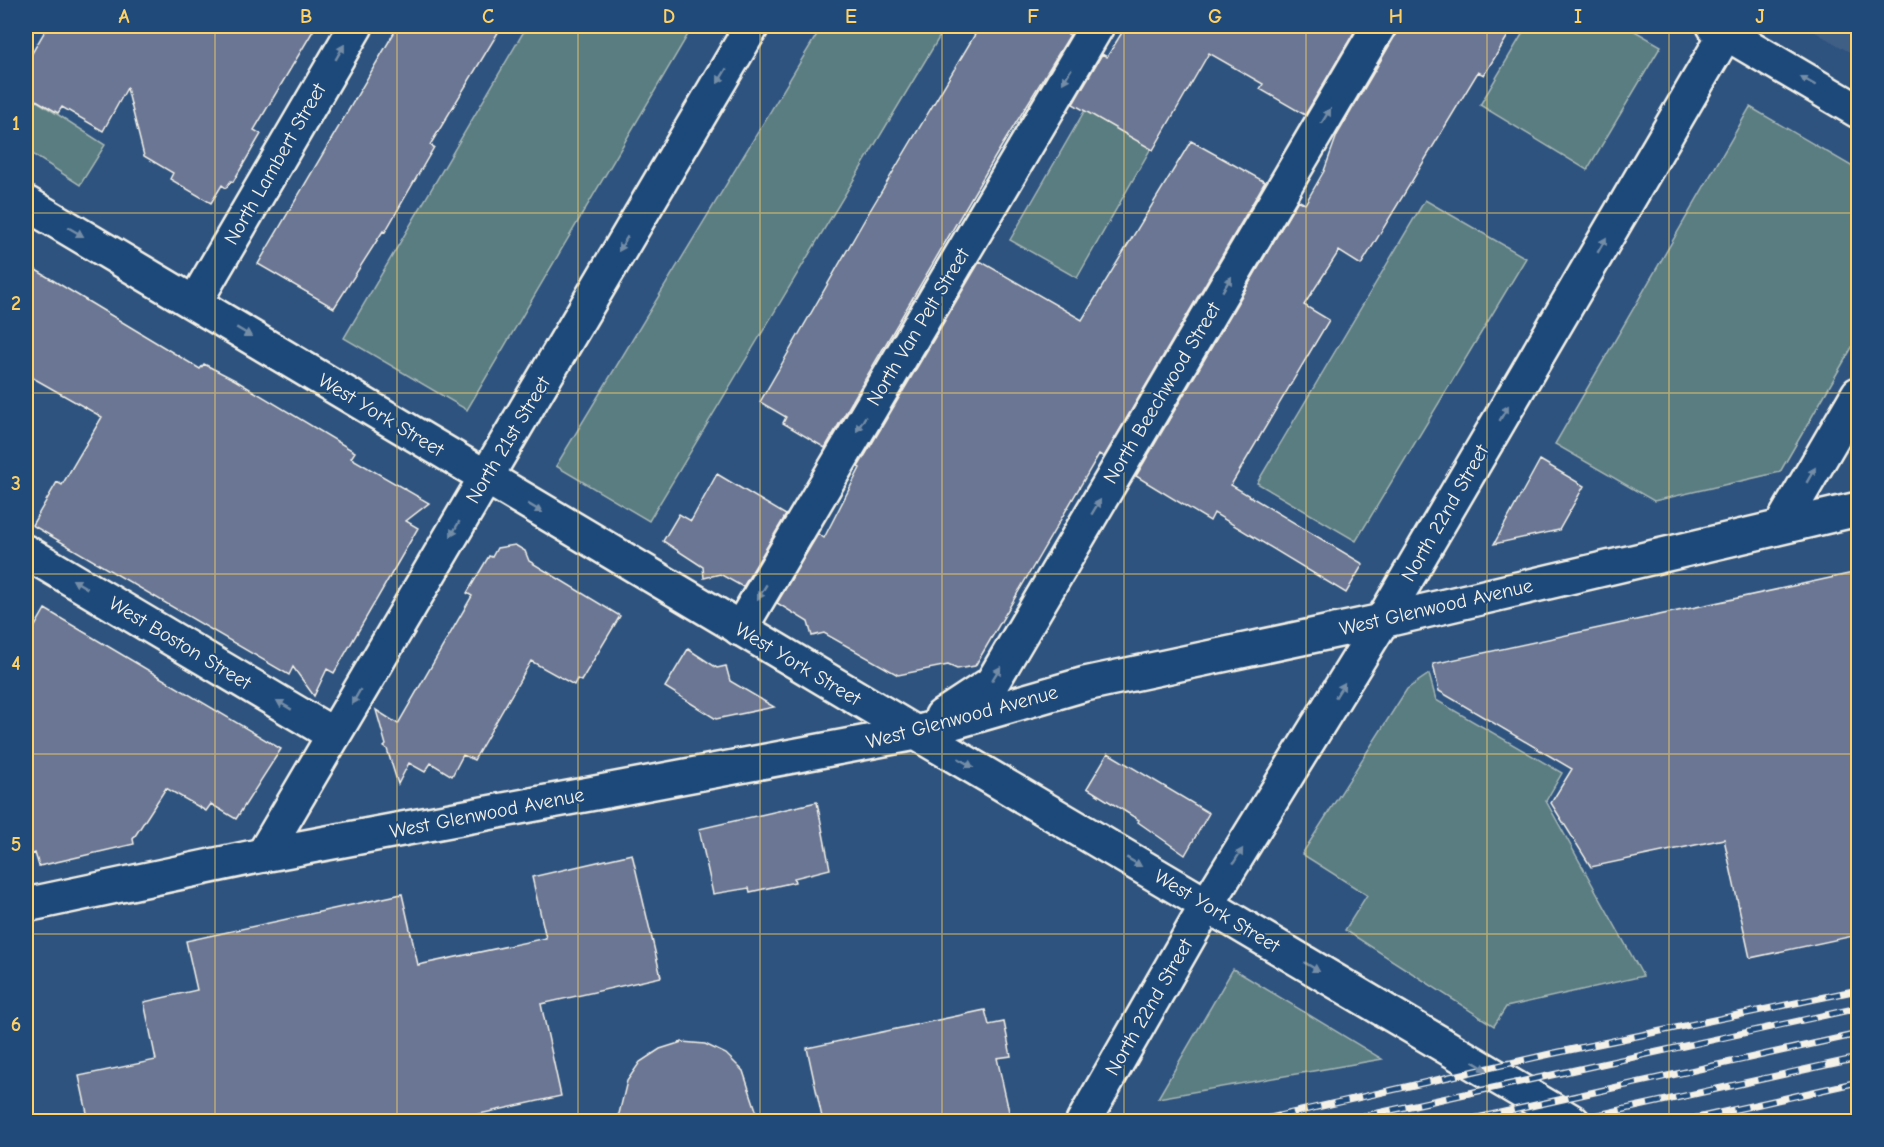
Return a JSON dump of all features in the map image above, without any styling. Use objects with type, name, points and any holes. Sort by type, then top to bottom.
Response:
[{"type":"street","name":"North Lambert Street","points":[[195,302],[356,26]]},
{"type":"street","name":"North 21st Street","points":[[263,855],[752,26]]},
{"type":"street","name":"North Van Pelt Street","points":[[740,629],[1097,26]]},
{"type":"street","name":"North Beechwood Street","points":[[916,733],[992,683],[1379,26]]},
{"type":"street","points":[[1723,28],[1858,111]]},
{"type":"street","name":"North 22nd Street","points":[[1083,1122],[1207,906],[1383,621],[1723,28]]},
{"type":"street","name":"West York Street","points":[[26,202],[485,479],[1573,1122]]},
{"type":"street","points":[[1781,526],[1858,394]]},
{"type":"street","name":"West Glenwood Avenue","points":[[34,896],[916,733],[1085,684],[1383,621],[1858,509]]},
{"type":"street","name":"West Boston Street","points":[[26,552],[334,735]]},
{"type":"shaded area","points":[[1805,26],[1858,26],[1858,57]]},
{"type":"green space","points":[[527,26],[693,26],[467,410],[344,338]]},
{"type":"green space","points":[[822,26],[946,26],[649,521],[556,466]]},
{"type":"green space","points":[[1527,26],[1626,26],[1661,46],[1587,170],[1480,105]]},
{"type":"green space","points":[[26,94],[105,145],[80,185],[26,150]]},
{"type":"green space","points":[[1750,107],[1858,170],[1858,337],[1780,472],[1654,501],[1555,444]]},
{"type":"green space","points":[[1085,110],[1151,148],[1077,278],[1010,240]]},
{"type":"green space","points":[[1425,200],[1526,258],[1356,541],[1257,483]]},
{"type":"green space","points":[[1429,674],[1436,700],[1562,773],[1546,801],[1643,976],[1506,1007],[1494,1026],[1345,930],[1367,895],[1302,854],[1407,689]]},
{"type":"green space","points":[[1233,969],[1382,1059],[1158,1098]]},
{"type":"building","points":[[53,26],[316,26],[254,130],[261,134],[233,182],[231,181],[226,188],[222,185],[211,203],[170,179],[173,173],[144,156],[127,88],[103,131],[62,107],[58,113],[26,94],[26,73],[32,63],[28,60],[46,29]]},
{"type":"building","points":[[398,26],[502,26],[430,145],[434,147],[385,232],[383,231],[334,308],[258,264]]},
{"type":"building","points":[[980,26],[1052,26],[1070,35],[998,152],[825,448],[783,423],[786,417],[760,402]]},
{"type":"building","points":[[1126,26],[1358,26],[1305,115],[1260,89],[1263,84],[1209,53],[1153,150],[1073,104],[1102,54],[1107,57]]},
{"type":"building","points":[[1398,26],[1514,26],[1484,75],[1478,72],[1361,265],[1339,251],[1304,305],[1329,320],[1231,485],[1363,564],[1346,593],[1214,513],[1210,521],[1136,476],[1298,200],[1305,204],[1324,171],[1337,135],[1395,36]]},
{"type":"building","points":[[1191,141],[1265,182],[1104,457],[1099,454],[975,666],[957,669],[948,665],[898,675],[824,633],[812,636],[808,622],[777,603],[818,534],[824,538],[860,468],[858,467],[980,261],[1082,320]]},
{"type":"building","points":[[26,264],[200,369],[204,364],[235,380],[355,452],[351,458],[429,503],[406,521],[418,528],[334,673],[327,669],[314,696],[293,667],[289,675],[32,525],[57,482],[62,485],[102,417],[26,374]]},
{"type":"building","points":[[1540,460],[1584,486],[1559,530],[1494,544]]},
{"type":"building","points":[[717,474],[786,515],[743,587],[720,574],[704,578],[703,567],[663,541],[679,514],[691,521]]},
{"type":"building","points":[[515,545],[525,551],[529,561],[620,616],[581,681],[577,679],[574,685],[531,661],[474,760],[463,755],[452,776],[431,763],[425,772],[409,763],[398,784],[387,749],[384,747],[386,745],[376,710],[398,724],[472,596],[467,593],[489,556],[492,557],[497,548]]},
{"type":"building","points":[[1858,572],[1858,935],[1750,958],[1724,839],[1591,867],[1551,803],[1572,769],[1439,691],[1433,664]]},
{"type":"building","points":[[45,609],[281,749],[236,819],[211,804],[206,811],[166,788],[133,839],[134,844],[39,866],[35,853],[26,857],[26,642]]},
{"type":"building","points":[[688,649],[717,668],[726,666],[730,681],[774,707],[716,719],[665,687]]},
{"type":"building","points":[[1108,753],[1209,813],[1185,855],[1138,822],[1139,820],[1087,788]]},
{"type":"building","points":[[817,802],[830,869],[794,878],[795,882],[750,892],[749,888],[713,894],[699,829]]},
{"type":"building","points":[[632,854],[661,977],[541,1004],[561,1096],[443,1122],[89,1122],[79,1076],[156,1060],[144,1002],[197,990],[186,941],[402,894],[418,965],[546,938],[532,877]]},
{"type":"building","points":[[985,1010],[989,1025],[1004,1022],[1011,1056],[997,1058],[1010,1116],[981,1122],[823,1122],[807,1048]]},
{"type":"building","points":[[682,1042],[705,1044],[726,1054],[743,1071],[760,1122],[617,1122],[627,1081],[640,1062],[660,1049]]},
{"type":"railway","points":[[1252,1122],[1550,1054],[1858,990]]},
{"type":"railway","points":[[1337,1122],[1858,1008]]},
{"type":"railway","points":[[1459,1122],[1858,1034]]},
{"type":"railway","points":[[1566,1122],[1858,1058]]},
{"type":"railway","points":[[1679,1122],[1858,1082]]}]
